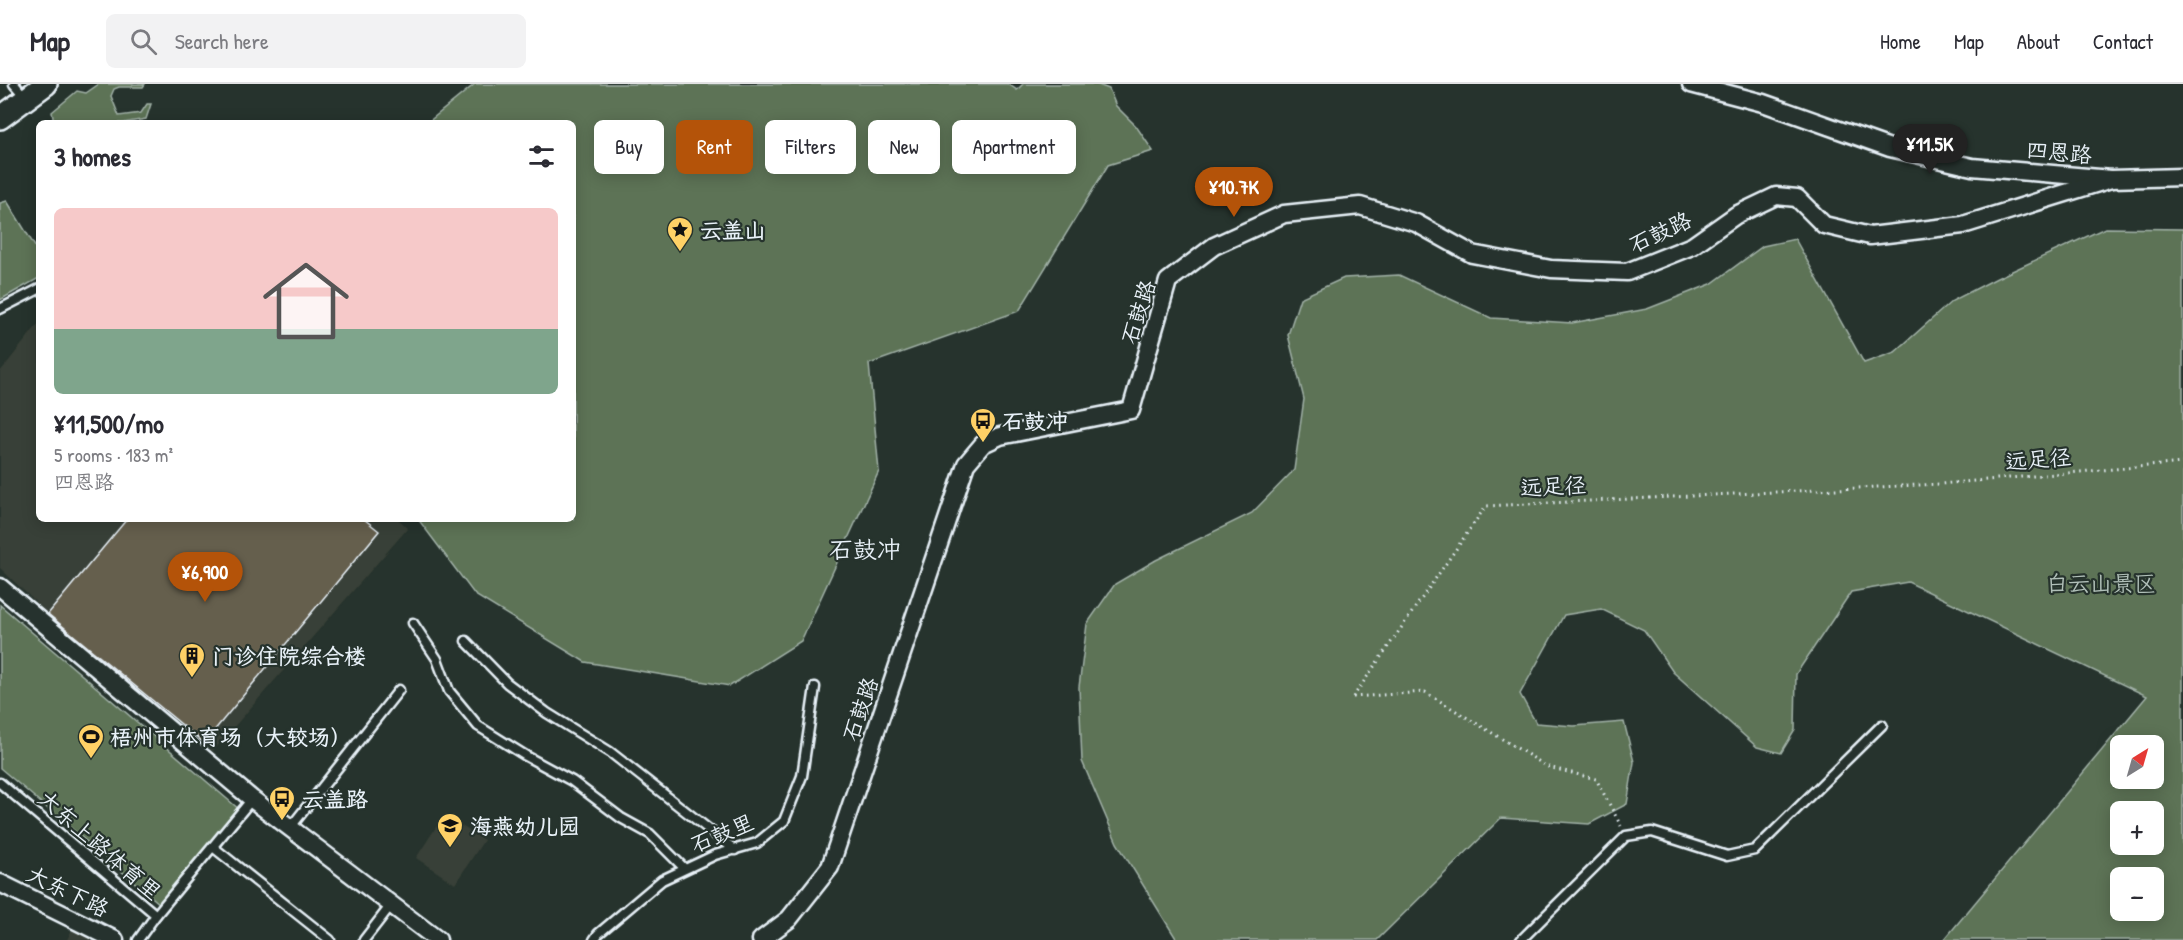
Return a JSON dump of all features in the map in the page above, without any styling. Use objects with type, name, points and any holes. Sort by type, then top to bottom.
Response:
[{"type":"street","points":[[0,118],[20,91],[46,84]]},
{"type":"street","name":"四恩路","points":[[1691,84],[1763,103],[1890,148],[1960,164],[2111,179],[2183,177]]},
{"type":"street","name":"石鼓路","points":[[761,940],[789,919],[830,867],[966,464],[983,444],[1000,435],[1131,410],[1168,281],[1214,246],[1284,214],[1360,206],[1416,223],[1472,254],[1551,269],[1627,272],[1692,246],[1737,215],[1776,196],[1797,198],[1824,225],[1870,237],[1963,225],[2111,179]]},
{"type":"street","points":[[0,587],[252,799],[438,940]]},
{"type":"street","name":"大东下路","points":[[0,883],[115,940]]},
{"type":"lane","points":[[0,309],[36,291]]},
{"type":"lane","points":[[413,623],[437,659],[450,691],[478,726],[572,781],[621,818],[650,834],[684,868]]},
{"type":"lane","points":[[466,640],[507,683],[547,713],[610,752],[735,850]]},
{"type":"lane","name":"石鼓里","points":[[594,940],[598,934],[663,879],[715,855],[758,843],[784,821],[802,776],[815,687]]},
{"type":"lane","points":[[290,828],[399,690]]},
{"type":"lane","points":[[1521,940],[1626,836],[1652,832],[1727,856],[1755,850],[1882,725]]},
{"type":"lane","name":"大东上路体育里","points":[[0,783],[156,915],[138,940]]},
{"type":"lane","points":[[156,915],[252,799]]},
{"type":"lane","points":[[213,847],[330,940]]},
{"type":"lane","points":[[364,940],[392,905]]},
{"type":"path","name":"远足径","points":[[1626,836],[1596,778],[1548,767],[1425,692],[1353,698],[1486,506],[1940,484],[2183,463]]},
{"type":"shaded area","name":"门诊住院综合楼","points":[[36,327],[36,522],[401,522],[408,528],[213,751],[48,614],[0,568],[0,372]]},
{"type":"shaded area","name":"海燕幼儿园","points":[[444,815],[484,840],[455,884],[416,858]]},
{"type":"shaded area","points":[[73,927],[101,940],[67,940]]},
{"type":"green space","points":[[99,84],[145,84],[143,87],[119,87],[114,89],[111,96],[119,116],[141,113],[147,104],[151,104],[146,119],[140,120],[53,120],[52,112],[77,91],[86,93]]},
{"type":"green space","points":[[475,84],[1008,84],[1017,90],[1023,84],[1096,84],[1109,89],[1116,106],[1136,126],[1153,151],[1108,165],[1019,311],[869,364],[879,471],[801,641],[730,686],[585,662],[475,595],[420,522],[576,522],[576,120],[431,120]]},
{"type":"green space","points":[[7,201],[36,248],[36,280],[0,300],[0,203]]},
{"type":"green space","name":"白云山景区","points":[[2105,228],[2183,229],[2183,940],[1944,940],[2110,740],[2110,789],[2164,789],[2164,735],[2115,735],[2147,696],[1908,582],[1851,592],[1796,674],[1795,730],[1781,753],[1757,747],[1673,672],[1644,630],[1601,609],[1564,615],[1520,694],[1536,723],[1574,726],[1624,722],[1634,762],[1627,804],[1589,824],[1501,818],[1377,940],[1177,940],[1117,843],[1082,761],[1079,687],[1087,624],[1115,584],[1156,560],[1252,513],[1294,470],[1304,399],[1288,335],[1300,298],[1344,278],[1399,275],[1491,318],[1572,323],[1647,309],[1711,284],[1763,246],[1795,239],[1864,363],[1895,352],[1952,301]]},
{"type":"green space","name":"梧州市体育场（大较场）","points":[[0,605],[240,810],[160,904],[0,768]]},
{"type":"building","name":"门诊住院综合楼","points":[[125,522],[368,522],[379,531],[204,743],[48,614]]},
{"type":"place","name":"云盖山","points":[[680,253]]},
{"type":"place","name":"石鼓冲","points":[[983,444]]},
{"type":"place","name":"门诊住院综合楼","points":[[192,679]]},
{"type":"place","name":"梧州市体育场（大较场）","points":[[91,760]]},
{"type":"place","name":"云盖路","points":[[282,822]]},
{"type":"place","name":"海燕幼儿园","points":[[450,849]]},
{"type":"district","name":"石鼓冲","points":[[865,549]]}]
